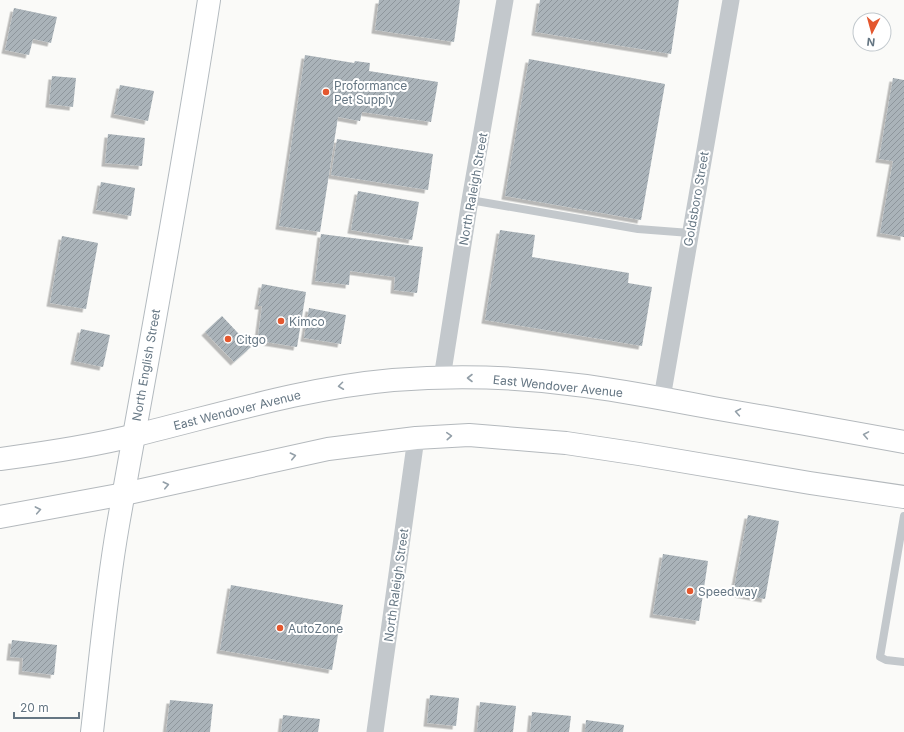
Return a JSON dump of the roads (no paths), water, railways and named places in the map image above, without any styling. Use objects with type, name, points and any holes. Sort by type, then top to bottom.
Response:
[{"type":"main road","name":"North English Street","points":[[92,732],[104,624],[118,526],[209,0]]},
{"type":"main road","name":"East Wendover Avenue","points":[[0,459],[50,452],[134,436],[272,399],[336,387],[393,380],[442,378],[504,378],[585,386],[662,398],[904,442]]},
{"type":"main road","points":[[0,517],[124,494],[328,448],[416,438],[469,435],[566,443],[904,497]]},
{"type":"street","name":"North Raleigh Street","points":[[442,378],[470,200],[505,0]]},
{"type":"street","name":"Goldsboro Street","points":[[662,398],[731,0]]},
{"type":"street","name":"North Raleigh Street","points":[[375,732],[416,438]]},
{"type":"lane","points":[[470,200],[638,229],[690,233]]},
{"type":"lane","points":[[904,516],[880,657],[886,660],[904,662]]},
{"type":"place","name":"Proformance Pet Supply","points":[[326,92]]},
{"type":"place","name":"Kimco","points":[[281,321]]},
{"type":"place","name":"Citgo","points":[[228,339]]},
{"type":"place","name":"Speedway","points":[[690,591]]},
{"type":"place","name":"AutoZone","points":[[280,628]]}]
